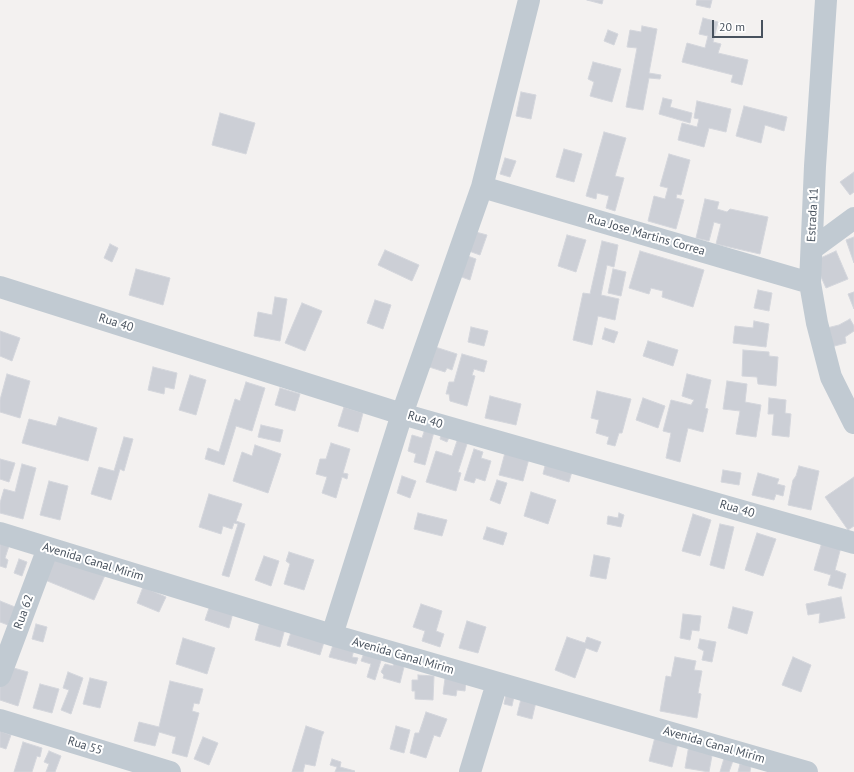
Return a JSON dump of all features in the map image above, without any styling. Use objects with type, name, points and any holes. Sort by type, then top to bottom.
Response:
[{"type":"street","points":[[332,635],[402,414],[482,187],[529,0]]},
{"type":"street","name":"Estrada 11","points":[[826,0],[810,283],[817,323],[831,377],[854,423]]},
{"type":"street","name":"Rua Jose Martins Correa","points":[[482,187],[810,283]]},
{"type":"street","points":[[812,249],[854,218]]},
{"type":"street","name":"Rua 40","points":[[0,287],[402,414],[854,543]]},
{"type":"street","name":"Avenida Canal Mirim","points":[[0,533],[332,635],[807,772]]},
{"type":"street","name":"Rua 62","points":[[0,676],[48,548]]},
{"type":"street","points":[[470,772],[497,683]]},
{"type":"street","name":"Rua 55","points":[[0,720],[170,772]]},
{"type":"building","points":[[587,0],[603,0],[602,4]]},
{"type":"building","points":[[697,0],[712,0],[710,8],[696,5]]},
{"type":"building","points":[[703,18],[718,22],[713,42],[721,44],[718,53],[748,60],[742,85],[731,82],[733,75],[682,62],[687,43],[705,48],[708,36],[699,34]]},
{"type":"building","points":[[642,26],[657,29],[649,73],[661,75],[660,79],[649,78],[643,110],[626,107],[637,48],[627,47],[630,30],[641,32]]},
{"type":"building","points":[[608,30],[618,34],[614,45],[604,41]]},
{"type":"building","points":[[593,62],[621,69],[612,102],[590,96],[594,82],[588,79]]},
{"type":"building","points":[[521,92],[536,95],[531,119],[516,116]]},
{"type":"building","points":[[663,98],[672,100],[670,107],[692,113],[690,123],[659,114]]},
{"type":"building","points":[[697,101],[731,109],[726,132],[709,128],[704,147],[678,140],[682,123],[697,127],[699,119],[694,118]]},
{"type":"building","points":[[744,106],[787,117],[784,131],[765,125],[761,143],[736,136]]},
{"type":"building","points":[[220,113],[255,123],[246,154],[212,145]]},
{"type":"building","points":[[604,132],[626,138],[615,176],[624,178],[615,211],[606,208],[609,196],[597,193],[596,199],[586,196]]},
{"type":"building","points":[[564,149],[582,154],[574,182],[556,177]]},
{"type":"building","points":[[669,154],[690,160],[681,195],[677,194],[676,198],[684,200],[676,229],[648,221],[654,196],[665,199],[668,188],[660,186]]},
{"type":"building","points":[[505,158],[516,161],[510,177],[500,174]]},
{"type":"building","points":[[854,172],[854,192],[850,195],[840,182]]},
{"type":"building","points":[[705,199],[719,202],[717,209],[727,212],[730,209],[768,217],[760,254],[716,244],[721,224],[714,222],[709,241],[696,238]]},
{"type":"building","points":[[472,231],[487,235],[480,255],[466,250]]},
{"type":"building","points":[[567,235],[586,240],[576,272],[558,266]]},
{"type":"building","points":[[854,237],[854,263],[846,240]]},
{"type":"building","points":[[602,241],[618,245],[614,267],[607,265],[601,295],[619,299],[615,320],[598,316],[592,345],[573,340],[583,293],[590,294]]},
{"type":"building","points":[[110,244],[118,248],[112,262],[104,258]]},
{"type":"building","points":[[385,250],[419,265],[412,281],[378,265]]},
{"type":"building","points":[[640,251],[704,270],[693,307],[662,297],[663,291],[651,288],[649,294],[629,288]]},
{"type":"building","points":[[836,251],[848,279],[826,288],[814,261]]},
{"type":"building","points":[[465,255],[476,259],[470,280],[459,276]]},
{"type":"building","points":[[136,269],[170,278],[163,305],[129,295]]},
{"type":"building","points":[[613,269],[626,272],[621,296],[608,293]]},
{"type":"building","points":[[758,290],[772,293],[769,311],[754,308]]},
{"type":"building","points":[[854,292],[854,309],[848,294]]},
{"type":"building","points":[[275,297],[287,299],[280,341],[254,336],[258,312],[272,315]]},
{"type":"building","points":[[375,300],[391,305],[383,329],[367,323]]},
{"type":"building","points":[[302,303],[322,311],[305,351],[285,343]]},
{"type":"building","points":[[850,319],[854,326],[854,331],[845,337],[846,343],[831,347],[827,328],[839,325]]},
{"type":"building","points":[[754,321],[769,324],[766,347],[733,343],[735,326],[753,328]]},
{"type":"building","points":[[471,327],[488,331],[484,346],[468,342]]},
{"type":"building","points":[[605,328],[618,332],[614,343],[602,339]]},
{"type":"building","points":[[0,331],[20,338],[12,361],[0,356]]},
{"type":"building","points":[[648,341],[678,350],[673,366],[643,356]]},
{"type":"building","points":[[429,345],[457,354],[452,370],[447,368],[445,372],[423,365]]},
{"type":"building","points":[[743,350],[769,352],[769,356],[778,357],[776,386],[758,384],[757,377],[742,376]]},
{"type":"building","points":[[462,354],[487,361],[484,372],[474,369],[472,375],[475,376],[467,406],[450,401],[449,394],[446,394],[449,382],[454,382]]},
{"type":"building","points":[[153,367],[177,373],[174,389],[165,387],[164,394],[148,390]]},
{"type":"building","points":[[7,374],[30,381],[20,418],[0,412],[0,400]]},
{"type":"building","points":[[687,374],[711,380],[705,408],[708,409],[703,432],[688,428],[680,462],[666,458],[671,433],[663,431],[671,400],[691,405],[694,400],[682,396]]},
{"type":"building","points":[[190,375],[206,380],[196,415],[179,410]]},
{"type":"building","points":[[727,381],[747,384],[745,402],[761,405],[756,437],[736,434],[740,411],[723,409]]},
{"type":"building","points":[[246,382],[265,388],[252,431],[236,426],[224,465],[205,459],[208,448],[219,452],[235,399],[240,401]]},
{"type":"building","points":[[280,388],[300,394],[295,411],[275,405]]},
{"type":"building","points":[[597,391],[631,399],[622,433],[619,433],[615,446],[607,444],[609,437],[596,433],[599,420],[591,418]]},
{"type":"building","points":[[490,396],[521,404],[516,425],[485,418]]},
{"type":"building","points":[[643,398],[665,406],[658,428],[636,420]]},
{"type":"building","points":[[769,398],[786,400],[785,413],[791,414],[789,437],[772,435],[774,414],[768,414]]},
{"type":"building","points":[[344,407],[363,413],[358,432],[338,426]]},
{"type":"building","points":[[59,417],[97,428],[88,461],[22,443],[29,419],[56,426]]},
{"type":"building","points":[[261,425],[283,430],[280,442],[258,437]]},
{"type":"building","points":[[425,429],[434,432],[425,465],[414,462],[416,454],[408,451],[412,435],[422,438]]},
{"type":"building","points":[[442,432],[450,435],[447,442],[440,439]]},
{"type":"building","points":[[124,437],[133,439],[124,471],[120,469],[111,500],[91,494],[99,467],[114,471]]},
{"type":"building","points":[[458,438],[468,441],[458,472],[461,473],[456,491],[426,482],[436,451],[452,456]]},
{"type":"building","points":[[331,443],[350,449],[343,473],[348,474],[347,479],[342,477],[336,498],[322,493],[327,477],[316,474],[320,459],[326,459]]},
{"type":"building","points":[[255,445],[281,454],[268,493],[233,481],[242,452],[252,456]]},
{"type":"building","points":[[474,449],[483,452],[481,458],[491,461],[485,481],[476,478],[474,483],[464,480]]},
{"type":"building","points":[[506,449],[530,455],[523,481],[499,475]]},
{"type":"building","points":[[0,459],[15,463],[9,482],[0,479]]},
{"type":"building","points":[[22,464],[36,468],[23,519],[0,513],[0,503],[4,489],[15,492]]},
{"type":"building","points":[[545,466],[573,468],[569,482],[543,474]]},
{"type":"building","points":[[799,466],[819,471],[811,510],[788,505],[793,480]]},
{"type":"building","points":[[723,470],[741,473],[739,485],[721,482]]},
{"type":"building","points":[[758,473],[779,479],[777,484],[785,486],[783,496],[776,494],[774,500],[752,495]]},
{"type":"building","points":[[402,476],[416,481],[410,498],[397,493]]},
{"type":"building","points":[[854,477],[854,526],[848,530],[825,497]]},
{"type":"building","points":[[497,480],[507,483],[500,504],[490,500]]},
{"type":"building","points":[[49,481],[68,486],[60,520],[40,515]]},
{"type":"building","points":[[531,492],[556,500],[548,524],[524,516]]},
{"type":"building","points":[[209,494],[242,504],[236,521],[245,524],[229,577],[222,575],[238,524],[234,523],[232,529],[223,526],[221,534],[199,527]]},
{"type":"building","points":[[418,513],[447,520],[442,536],[414,529]]},
{"type":"building","points":[[619,513],[624,515],[621,527],[607,524],[608,516],[618,518]]},
{"type":"building","points":[[693,514],[711,520],[700,556],[682,551]]},
{"type":"building","points":[[720,524],[734,527],[724,569],[710,565]]},
{"type":"building","points":[[487,527],[507,533],[503,545],[483,539]]},
{"type":"building","points":[[757,533],[776,539],[763,576],[745,570]]},
{"type":"building","points":[[0,541],[10,543],[5,558],[8,560],[6,568],[0,566]]},
{"type":"building","points":[[822,542],[841,547],[835,570],[846,574],[842,589],[828,585],[831,575],[814,570]]},
{"type":"building","points":[[289,552],[314,560],[304,590],[284,584],[290,564],[286,561]]},
{"type":"building","points":[[56,553],[106,573],[94,600],[45,580]]},
{"type":"building","points":[[594,555],[610,558],[606,579],[590,576]]},
{"type":"building","points":[[264,556],[279,561],[271,586],[255,580]]},
{"type":"building","points":[[19,559],[27,562],[22,576],[14,573]]},
{"type":"building","points":[[143,587],[166,597],[159,612],[137,603]]},
{"type":"building","points":[[841,597],[845,618],[819,623],[820,613],[808,615],[806,604]]},
{"type":"building","points":[[0,601],[15,607],[8,625],[0,622]]},
{"type":"building","points":[[211,602],[234,609],[229,628],[205,620]]},
{"type":"building","points":[[421,604],[442,611],[436,631],[444,634],[440,647],[422,641],[425,631],[413,627]]},
{"type":"building","points":[[733,607],[753,612],[747,634],[728,628]]},
{"type":"building","points":[[683,614],[701,616],[699,631],[692,630],[690,640],[680,638]]},
{"type":"building","points":[[261,618],[286,625],[280,647],[255,640]]},
{"type":"building","points":[[467,621],[486,627],[478,653],[459,648]]},
{"type":"building","points":[[36,624],[47,627],[43,642],[32,639]]},
{"type":"building","points":[[292,629],[325,639],[320,655],[287,645]]},
{"type":"building","points":[[567,637],[585,643],[587,637],[601,642],[597,652],[586,648],[575,678],[555,670]]},
{"type":"building","points":[[183,638],[215,648],[207,674],[176,664]]},
{"type":"building","points":[[700,639],[716,642],[712,662],[702,660],[704,651],[698,648]]},
{"type":"building","points":[[333,645],[354,650],[352,657],[358,658],[356,664],[329,657]]},
{"type":"building","points":[[364,653],[383,654],[375,680],[367,677],[371,664],[361,661]]},
{"type":"building","points":[[675,657],[696,661],[694,670],[702,671],[698,693],[701,694],[697,718],[660,711],[666,676],[671,677]]},
{"type":"building","points":[[793,657],[811,665],[801,692],[782,685]]},
{"type":"building","points":[[394,660],[405,663],[400,683],[383,678],[384,675],[381,672],[385,664],[393,666]]},
{"type":"building","points":[[10,667],[28,672],[18,706],[0,700],[0,684]]},
{"type":"building","points":[[68,672],[83,678],[71,714],[61,710],[69,690],[63,688]]},
{"type":"building","points":[[418,675],[434,676],[433,700],[415,699],[415,691],[412,691],[412,680],[418,680]]},
{"type":"building","points":[[90,678],[107,682],[100,708],[83,704]]},
{"type":"building","points":[[445,678],[466,680],[465,691],[457,690],[456,696],[443,694]]},
{"type":"building","points":[[170,681],[203,689],[199,704],[194,703],[192,711],[199,713],[187,757],[172,753],[176,737],[159,732],[155,746],[134,741],[139,722],[159,727]]},
{"type":"building","points":[[40,684],[59,689],[52,713],[33,708]]},
{"type":"building","points":[[507,690],[515,692],[512,706],[504,704]]},
{"type":"building","points":[[522,695],[536,702],[532,719],[517,715]]},
{"type":"building","points":[[426,712],[447,719],[440,737],[434,735],[426,758],[410,753],[415,733],[419,733]]},
{"type":"building","points":[[306,726],[324,732],[315,766],[305,764],[303,772],[292,772]]},
{"type":"building","points":[[396,726],[410,730],[404,753],[390,749]]},
{"type":"building","points":[[0,731],[11,735],[6,749],[0,747]]},
{"type":"building","points":[[203,737],[218,743],[209,765],[194,759]]},
{"type":"building","points":[[655,737],[678,743],[672,767],[649,761]]},
{"type":"building","points":[[23,742],[42,748],[40,757],[37,756],[32,772],[14,772]]},
{"type":"building","points":[[689,745],[713,750],[709,772],[685,768]]},
{"type":"building","points":[[49,751],[61,756],[55,772],[46,772],[49,764],[44,762]]},
{"type":"building","points":[[725,755],[734,758],[729,772],[720,772]]},
{"type":"building","points":[[332,759],[341,762],[340,767],[355,771],[335,772],[337,767],[330,765]]},
{"type":"building","points":[[740,764],[751,765],[750,772],[738,772]]}]
